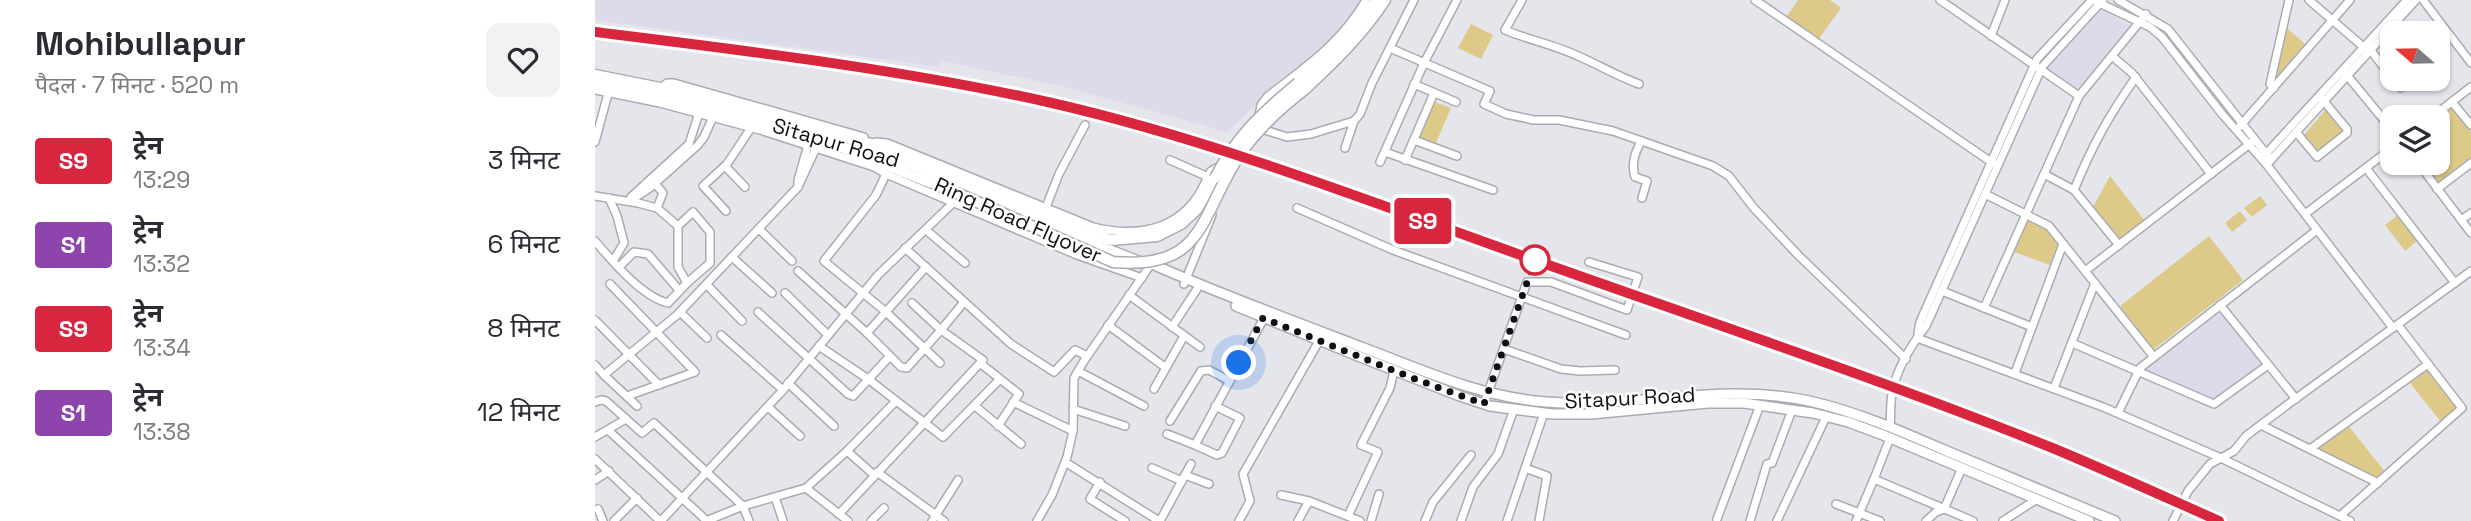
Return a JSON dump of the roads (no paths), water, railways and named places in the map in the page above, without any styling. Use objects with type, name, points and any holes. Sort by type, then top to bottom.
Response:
[{"type":"highway","name":"Ring Road Flyover","points":[[845,148],[957,192],[1113,262],[1132,264],[1158,260],[1175,253],[1200,231],[1238,156],[1257,132],[1334,52],[1377,0]]},
{"type":"highway","name":"Ring Road Flyover","points":[[660,92],[869,143],[1006,197],[1026,202],[1088,234],[1112,240],[1157,236],[1181,224],[1197,209],[1229,151],[1251,124],[1337,59],[1365,28],[1385,0]]},
{"type":"highway","points":[[595,75],[629,81],[660,92]]},
{"type":"highway","name":"Sitapur Road","points":[[595,83],[610,89],[660,92],[682,104],[821,139],[845,148]]},
{"type":"highway","points":[[985,188],[1010,209]]},
{"type":"main road","name":"Sitapur Road","points":[[845,148],[855,146],[906,163],[1147,266],[1462,386],[1545,402],[1592,404],[1708,394],[1765,394],[1830,406],[1890,427],[2115,521]]},
{"type":"main road","name":"Sitapur Road","points":[[1185,281],[1263,318],[1484,404],[1544,413],[1591,414],[1708,403],[1760,405],[1826,416],[1890,438],[2086,520]]},
{"type":"street","points":[[1354,121],[1311,134],[1287,137],[1265,130],[1259,125],[1258,113],[1268,96],[1329,49],[1357,16],[1366,0]]},
{"type":"street","points":[[1345,148],[1354,121],[1360,114],[1414,0]]},
{"type":"street","points":[[1380,162],[1424,62],[1457,0]]},
{"type":"street","points":[[1522,0],[1505,30],[1577,55],[1617,77],[1639,84]]},
{"type":"street","points":[[1755,0],[1994,164]]},
{"type":"street","points":[[1940,0],[2079,96]]},
{"type":"street","points":[[1991,36],[2005,0]]},
{"type":"street","points":[[2118,0],[2168,29],[2239,128]]},
{"type":"street","points":[[2274,88],[2270,84],[2289,0]]},
{"type":"street","points":[[2309,0],[2368,48],[2380,62]]},
{"type":"street","points":[[2239,128],[2350,0]]},
{"type":"street","points":[[2266,160],[2368,48],[2407,0]]},
{"type":"street","points":[[2397,21],[2416,0]]},
{"type":"street","points":[[2423,0],[2471,63]]},
{"type":"street","points":[[1917,338],[1920,322],[2037,69],[2097,1],[2140,22],[2162,37],[2266,160],[2305,215],[2462,408],[2340,516]]},
{"type":"street","points":[[1984,308],[2079,96],[2145,14]]},
{"type":"street","points":[[2368,48],[2380,37]]},
{"type":"street","points":[[1390,48],[1490,91],[1484,104],[1506,114],[1534,120],[1559,120],[1613,131],[1713,166],[1729,176],[1798,256],[1906,359]]},
{"type":"street","points":[[2112,56],[2136,78],[2211,174]]},
{"type":"street","points":[[2345,73],[2380,115]]},
{"type":"street","points":[[2074,190],[2093,144],[2109,115],[2136,78]]},
{"type":"street","points":[[660,92],[667,83],[674,83],[882,142],[1026,202],[1116,233],[1157,228],[1174,220],[1192,204],[1213,169],[1222,170],[1226,183],[1185,281]]},
{"type":"street","points":[[1415,84],[1456,102]]},
{"type":"street","points":[[2448,105],[2471,88]]},
{"type":"street","points":[[595,142],[610,89]]},
{"type":"street","points":[[595,90],[610,89],[682,104],[698,113],[874,167],[1077,255],[1142,278]]},
{"type":"street","points":[[1405,160],[1434,93]]},
{"type":"street","points":[[2266,160],[2296,132],[2321,99]]},
{"type":"street","points":[[2296,132],[2317,157],[2347,133],[2347,129],[2321,99]]},
{"type":"street","points":[[2452,102],[2471,125]]},
{"type":"street","points":[[693,145],[698,113]]},
{"type":"street","points":[[629,202],[704,137],[713,117]]},
{"type":"street","points":[[1046,207],[1059,174],[1085,125]]},
{"type":"street","points":[[726,211],[703,186],[725,166],[751,128]]},
{"type":"street","points":[[1414,139],[1457,156]]},
{"type":"street","points":[[1641,141],[1633,161],[1633,170],[1635,177],[1647,181],[1642,198]]},
{"type":"street","points":[[869,143],[882,142]]},
{"type":"street","points":[[2085,271],[2252,143]]},
{"type":"street","points":[[604,375],[680,312],[798,187],[798,180],[812,147]]},
{"type":"street","points":[[1385,152],[1493,190]]},
{"type":"street","points":[[866,156],[874,167]]},
{"type":"street","points":[[2305,215],[2380,157]]},
{"type":"street","points":[[1170,160],[1208,177]]},
{"type":"street","points":[[2437,189],[2471,163]]},
{"type":"street","points":[[1890,427],[1891,395],[1906,359],[1926,326],[1942,291],[1985,194],[1994,164]]},
{"type":"street","points":[[725,166],[745,187]]},
{"type":"street","points":[[2366,168],[2455,283]]},
{"type":"street","points":[[886,174],[876,195],[824,258],[828,265],[886,312],[940,363]]},
{"type":"street","points":[[2044,174],[2074,190],[2119,246]]},
{"type":"street","points":[[2427,175],[2471,233]]},
{"type":"street","points":[[653,181],[663,193],[657,208]]},
{"type":"street","points":[[1985,194],[2049,226],[2154,357]]},
{"type":"street","points":[[595,196],[657,208],[678,226]]},
{"type":"street","points":[[609,198],[624,243],[616,264]]},
{"type":"street","points":[[595,459],[660,521],[768,407],[863,293],[905,248],[954,202]]},
{"type":"street","points":[[1297,208],[1393,250],[1626,335]]},
{"type":"street","points":[[595,241],[648,294],[668,303],[711,263],[710,232],[692,212],[678,226],[678,267],[687,283]]},
{"type":"street","points":[[2461,220],[2471,213]]},
{"type":"street","points":[[759,229],[792,261]]},
{"type":"street","points":[[926,230],[965,263]]},
{"type":"street","points":[[2118,413],[2138,372],[2154,357],[2317,230]]},
{"type":"street","points":[[2015,373],[2063,244]]},
{"type":"street","points":[[905,248],[1011,344],[1053,372],[1075,349],[1087,356]]},
{"type":"street","points":[[616,264],[634,252],[648,254],[679,290]]},
{"type":"street","points":[[733,258],[772,293]]},
{"type":"street","points":[[1484,404],[1527,282],[1551,282],[1627,310],[1638,278],[1589,262]]},
{"type":"street","points":[[1037,521],[1052,495],[1065,462],[1073,431],[1075,378],[1078,371],[1142,278],[1147,266]]},
{"type":"street","points":[[867,333],[926,267]]},
{"type":"street","points":[[799,271],[901,367],[907,368],[964,302]]},
{"type":"street","points":[[2173,521],[2188,491],[2210,464],[2234,452],[2246,436],[2471,271]]},
{"type":"street","points":[[2054,388],[2095,283]]},
{"type":"street","points":[[610,284],[695,372],[627,396]]},
{"type":"street","points":[[707,285],[742,321]]},
{"type":"street","points":[[1172,327],[1197,289]]},
{"type":"street","points":[[1942,291],[2032,327]]},
{"type":"street","points":[[785,293],[828,335]]},
{"type":"street","points":[[1129,295],[1200,347]]},
{"type":"street","points":[[839,514],[983,359],[941,330],[912,303]]},
{"type":"street","points":[[2220,305],[2296,399]]},
{"type":"street","points":[[680,312],[707,338]]},
{"type":"street","points":[[758,312],[853,396],[890,356]]},
{"type":"street","points":[[1195,445],[1263,318]]},
{"type":"street","points":[[595,320],[659,385]]},
{"type":"street","points":[[1108,325],[1166,368]]},
{"type":"street","points":[[720,335],[835,426]]},
{"type":"street","points":[[1154,389],[1184,336]]},
{"type":"street","points":[[1917,338],[2118,413],[2221,458],[2350,521]]},
{"type":"street","points":[[1239,521],[1250,501],[1243,474],[1319,341]]},
{"type":"street","points":[[2071,344],[2214,404],[2269,365]]},
{"type":"street","points":[[819,346],[868,379],[943,437],[999,380]]},
{"type":"street","points":[[1504,349],[1560,369],[1615,370]]},
{"type":"street","points":[[980,363],[1019,394],[998,426]]},
{"type":"street","points":[[2309,449],[2428,364]]},
{"type":"street","points":[[595,365],[637,406]]},
{"type":"street","points":[[1170,421],[1201,371],[1209,370],[1230,381]]},
{"type":"street","points":[[1078,371],[1144,406]]},
{"type":"street","points":[[1348,516],[1378,452],[1361,445],[1390,388],[1394,371]]},
{"type":"street","points":[[595,402],[606,401],[642,433],[654,423],[743,506],[749,521]]},
{"type":"street","points":[[608,430],[709,520],[743,506],[806,488],[847,452],[896,401]]},
{"type":"street","points":[[1013,402],[1073,431]]},
{"type":"street","points":[[975,405],[1020,444]]},
{"type":"street","points":[[1717,519],[1760,405]]},
{"type":"street","points":[[768,407],[800,436]]},
{"type":"street","points":[[1167,434],[1217,455],[1222,453],[1240,418],[1215,407]]},
{"type":"street","points":[[1073,409],[1125,426]]},
{"type":"street","points":[[1461,521],[1473,487],[1498,454],[1514,410]]},
{"type":"street","points":[[1750,521],[1767,464],[1772,463],[1792,410]]},
{"type":"street","points":[[1507,521],[1544,413]]},
{"type":"street","points":[[1777,521],[1826,416]]},
{"type":"street","points":[[595,437],[626,419]]},
{"type":"street","points":[[2262,425],[2378,483]]},
{"type":"street","points":[[1858,517],[1890,438]]},
{"type":"street","points":[[847,452],[934,518],[944,521]]},
{"type":"street","points":[[1425,521],[1433,502],[1471,455]]},
{"type":"street","points":[[1065,462],[1160,521],[1191,464]]},
{"type":"street","points":[[1152,468],[1209,484]]},
{"type":"street","points":[[1525,468],[1547,476],[1539,521]]},
{"type":"street","points":[[1926,521],[1944,509],[1962,468]]},
{"type":"street","points":[[595,480],[609,471]]},
{"type":"street","points":[[1874,479],[1973,521]]},
{"type":"street","points":[[934,518],[958,480]]},
{"type":"street","points":[[1100,482],[1090,499],[1125,521]]},
{"type":"street","points":[[806,488],[848,521]]},
{"type":"street","points":[[1371,521],[1379,494]]},
{"type":"street","points":[[1281,495],[1308,501],[1360,521]]},
{"type":"street","points":[[775,497],[783,521]]},
{"type":"street","points":[[614,521],[637,498]]},
{"type":"street","points":[[2007,520],[2036,499]]},
{"type":"street","points":[[1298,521],[1308,501]]},
{"type":"street","points":[[1836,504],[1858,517],[1880,521]]},
{"type":"street","points":[[871,521],[884,508]]},
{"type":"street","points":[[598,509],[603,521]]},
{"type":"railway","points":[[595,32],[942,80],[1072,109],[1200,144],[1929,400],[2058,450],[2219,521]]},
{"type":"train","name":"S9","points":[[595,32],[943,80],[1051,103],[1177,137],[1299,177],[1929,400],[2057,450],[2219,521]]}]
